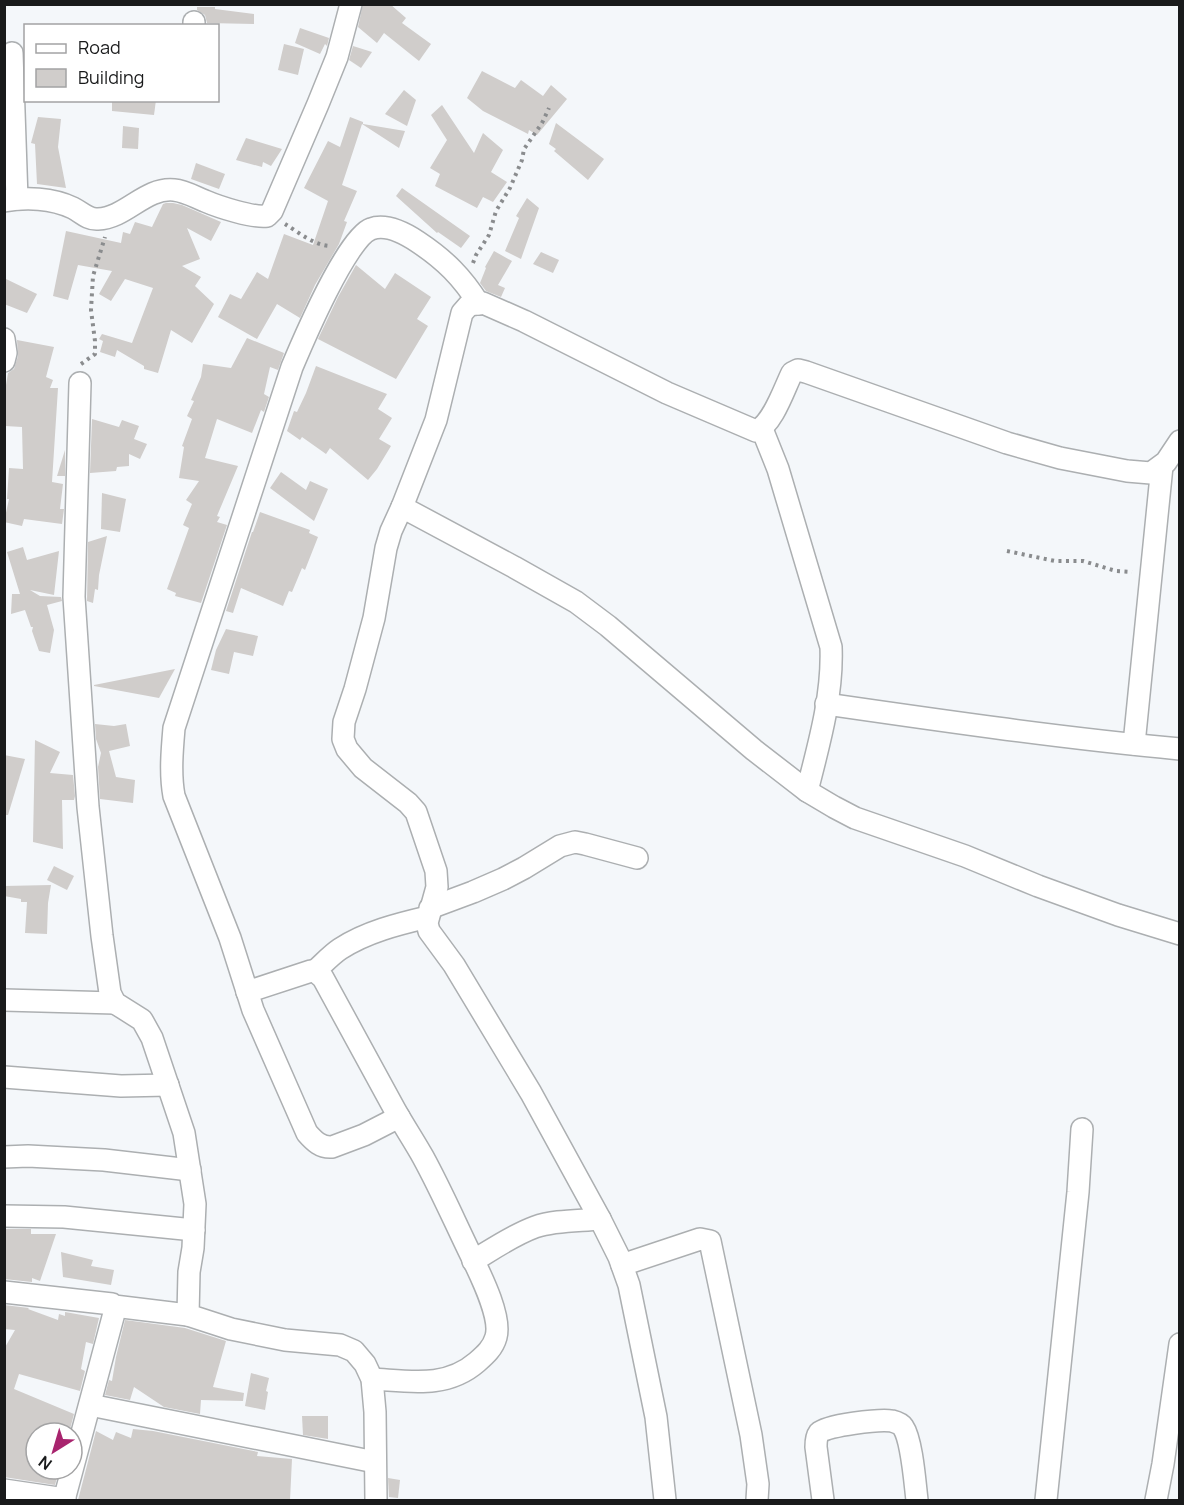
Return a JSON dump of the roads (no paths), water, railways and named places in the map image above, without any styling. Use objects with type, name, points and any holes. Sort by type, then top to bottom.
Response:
[{"type":"street","points":[[14,54],[11,200],[32,199],[59,203],[94,219],[106,218],[158,191],[176,190],[218,205],[264,217],[269,214],[318,104],[337,57],[351,4]]},
{"type":"street","points":[[399,1118],[364,1136],[327,1147],[313,1140],[307,1133],[254,1010],[230,938],[174,796],[172,751],[174,728],[292,367],[309,326],[344,258],[369,229],[387,228],[406,234],[433,252],[460,276],[480,304]]},
{"type":"street","points":[[665,1500],[656,1417],[629,1285],[622,1265],[600,1219],[525,1083],[454,965],[429,931],[427,923],[436,895],[436,871],[416,812],[408,803],[363,768],[347,749],[343,739],[344,722],[374,618],[386,548],[436,420],[462,313],[469,305],[483,303],[524,321],[667,393],[756,431],[762,429],[768,421],[792,374],[798,370],[1007,443],[1140,473],[1151,473],[1162,466],[1179,441]]},
{"type":"street","points":[[4,339],[6,353],[4,361]]},
{"type":"street","points":[[80,383],[74,597],[88,807],[103,947],[110,993],[115,1003]]},
{"type":"street","points":[[762,429],[778,470],[831,647],[831,674],[821,735],[807,791]]},
{"type":"street","points":[[1134,744],[1162,466]]},
{"type":"street","points":[[402,507],[576,602],[608,626],[754,750],[807,791],[834,807],[855,818],[965,855],[1038,886],[1179,934]]},
{"type":"street","points":[[826,704],[967,724],[1179,749]]},
{"type":"street","points":[[247,992],[315,971],[340,949],[503,879],[560,846],[575,842],[637,858]]},
{"type":"street","points":[[315,971],[323,978],[445,1200],[494,1310],[497,1328],[493,1344],[487,1354],[474,1365],[446,1379],[431,1382],[372,1379]]},
{"type":"street","points":[[4,1000],[115,1003],[142,1020],[152,1038],[168,1085],[183,1133],[190,1170],[195,1204],[188,1315]]},
{"type":"street","points":[[4,1077],[121,1086],[168,1085]]},
{"type":"street","points":[[1046,1500],[1078,1192],[1082,1129]]},
{"type":"street","points":[[4,1157],[105,1160],[190,1170]]},
{"type":"street","points":[[4,1216],[64,1217],[194,1230]]},
{"type":"street","points":[[473,1261],[537,1227],[600,1219]]},
{"type":"street","points":[[622,1265],[700,1239],[710,1241],[751,1435],[758,1484],[757,1500]]},
{"type":"street","points":[[4,1292],[188,1315],[231,1329],[285,1340],[347,1347],[360,1358],[372,1379],[375,1412],[376,1500]]},
{"type":"street","points":[[4,1490],[64,1500],[114,1306]]},
{"type":"street","points":[[1156,1500],[1179,1344]]},
{"type":"street","points":[[90,1405],[375,1462]]},
{"type":"street","points":[[823,1500],[816,1447],[819,1433],[838,1426],[884,1420],[894,1421],[903,1426],[911,1453],[917,1500]]}]
